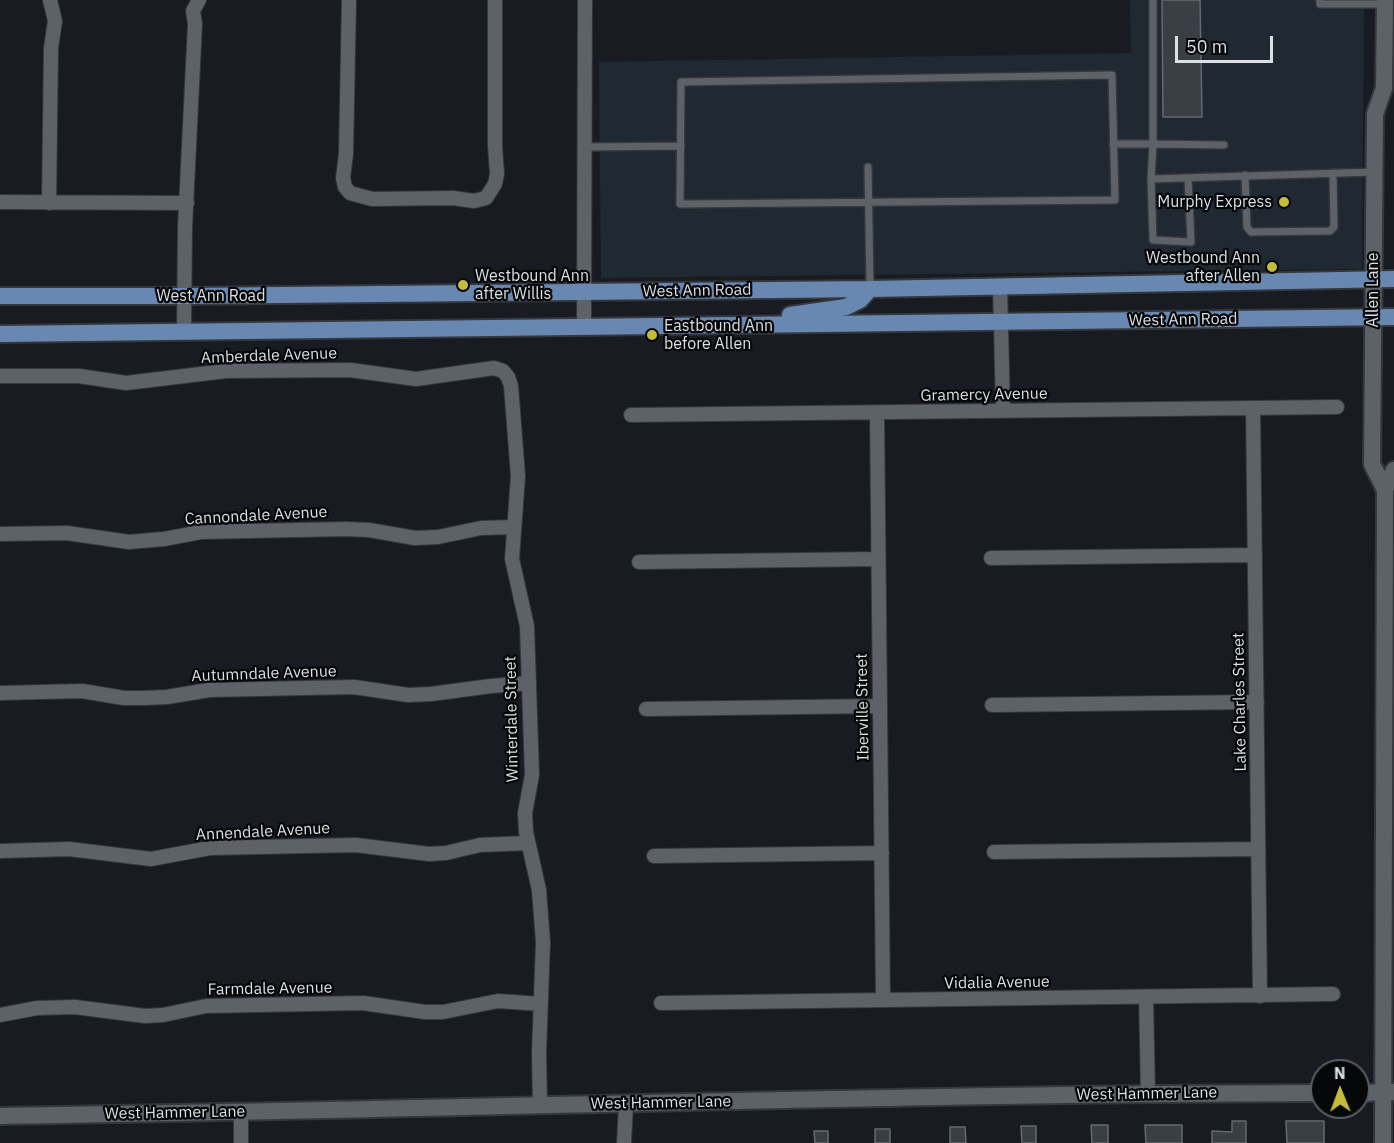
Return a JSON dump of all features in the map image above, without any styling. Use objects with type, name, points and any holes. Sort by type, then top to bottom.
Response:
[{"type":"main road","name":"West Ann Road","points":[[0,296],[870,289],[1394,279]]},
{"type":"main road","points":[[727,324],[846,307],[860,300],[870,289]]},
{"type":"main road","name":"West Ann Road","points":[[0,334],[1394,317]]},
{"type":"street","points":[[49,202],[51,48],[55,21],[50,0]]},
{"type":"street","points":[[184,330],[195,24],[193,10],[199,0]]},
{"type":"street","points":[[349,0],[346,154],[343,178],[345,187],[350,193],[372,199],[453,198],[474,201],[486,198],[495,184],[497,174],[495,0]]},
{"type":"street","points":[[584,326],[585,0]]},
{"type":"street","name":"Allen Lane","points":[[1383,1143],[1389,1093],[1389,543],[1384,490],[1372,464],[1375,114],[1384,88],[1385,2]]},
{"type":"street","name":"Allen Lane","points":[[1384,88],[1394,107]]},
{"type":"street","points":[[0,202],[187,202]]},
{"type":"street","points":[[1000,286],[1003,411]]},
{"type":"street","name":"Amberdale Avenue","points":[[0,376],[64,375],[132,383],[226,371],[350,370],[416,379],[483,369],[502,371]]},
{"type":"street","name":"Winterdale Street","points":[[502,371],[508,377],[513,399],[518,476],[512,559],[527,626],[532,775],[525,813],[528,843],[539,890],[543,942],[539,1053],[540,1106]]},
{"type":"street","name":"Gramercy Avenue","points":[[631,415],[1337,407]]},
{"type":"street","name":"Lake Charles Street","points":[[1253,408],[1260,996]]},
{"type":"street","name":"Iberville Street","points":[[877,412],[883,1000]]},
{"type":"street","name":"Allen Lane","points":[[1384,490],[1394,470]]},
{"type":"street","name":"Cannondale Avenue","points":[[0,534],[66,533],[137,542],[201,532],[346,529],[427,538],[481,528],[514,527]]},
{"type":"street","points":[[991,558],[1255,555]]},
{"type":"street","points":[[639,562],[878,560]]},
{"type":"street","name":"Autumndale Avenue","points":[[0,693],[81,691],[144,699],[209,690],[354,687],[408,695],[529,683]]},
{"type":"street","points":[[992,705],[1257,702]]},
{"type":"street","points":[[646,709],[880,706]]},
{"type":"street","name":"Annendale Avenue","points":[[0,851],[69,849],[151,859],[210,848],[356,845],[429,854],[446,853],[480,845],[528,843]]},
{"type":"street","points":[[994,852],[1258,849]]},
{"type":"street","points":[[654,856],[882,854]]},
{"type":"street","name":"Vidalia Avenue","points":[[661,1003],[1333,994]]},
{"type":"street","points":[[1146,997],[1148,1093]]},
{"type":"street","name":"Farmdale Avenue","points":[[0,1015],[38,1008],[75,1007],[145,1016],[163,1015],[206,1006],[363,1004],[443,1012],[498,1001],[541,1004]]},
{"type":"street","name":"West Hammer Lane","points":[[0,1116],[241,1113],[1148,1093],[1310,1093]]},
{"type":"street","points":[[1370,1093],[1389,1093]]},
{"type":"street","points":[[624,1143],[626,1104]]},
{"type":"street","points":[[240,1143],[241,1113]]},
{"type":"lane","points":[[1153,0],[1151,179],[1153,240],[1191,242],[1188,179]]},
{"type":"lane","points":[[1320,0],[1320,4],[1385,2]]},
{"type":"lane","points":[[1112,75],[1114,200],[681,204],[681,146],[681,82],[1112,75]]},
{"type":"lane","points":[[1113,144],[1224,145]]},
{"type":"lane","points":[[583,147],[681,146]]},
{"type":"lane","points":[[868,167],[870,289]]},
{"type":"lane","points":[[1151,179],[1374,172]]},
{"type":"lane","points":[[1245,175],[1247,227],[1251,232],[1330,231],[1335,227],[1333,173]]},
{"type":"shaded area","points":[[1130,0],[1364,0],[1362,269],[601,278],[599,62],[1131,53]]},
{"type":"building","points":[[1162,0],[1200,0],[1202,117],[1163,117]]},
{"type":"building","points":[[1232,1121],[1246,1121],[1246,1143],[1212,1143],[1212,1131],[1232,1132]]},
{"type":"building","points":[[1286,1121],[1324,1121],[1324,1143],[1287,1143]]},
{"type":"building","points":[[1091,1125],[1108,1125],[1108,1143],[1092,1143]]},
{"type":"building","points":[[1145,1125],[1182,1125],[1182,1143],[1146,1143]]},
{"type":"building","points":[[1021,1126],[1036,1126],[1036,1143],[1022,1143]]},
{"type":"building","points":[[950,1127],[965,1127],[966,1143],[950,1143]]},
{"type":"building","points":[[875,1129],[890,1129],[890,1143],[875,1143]]},
{"type":"building","points":[[814,1131],[828,1131],[828,1143],[815,1143]]},
{"type":"place","name":"Murphy Express","points":[[1284,202]]},
{"type":"place","name":"Westbound Ann after Allen","points":[[1272,267]]},
{"type":"place","name":"Westbound Ann after Willis","points":[[463,285]]},
{"type":"place","name":"Eastbound Ann before Allen","points":[[652,335]]}]
